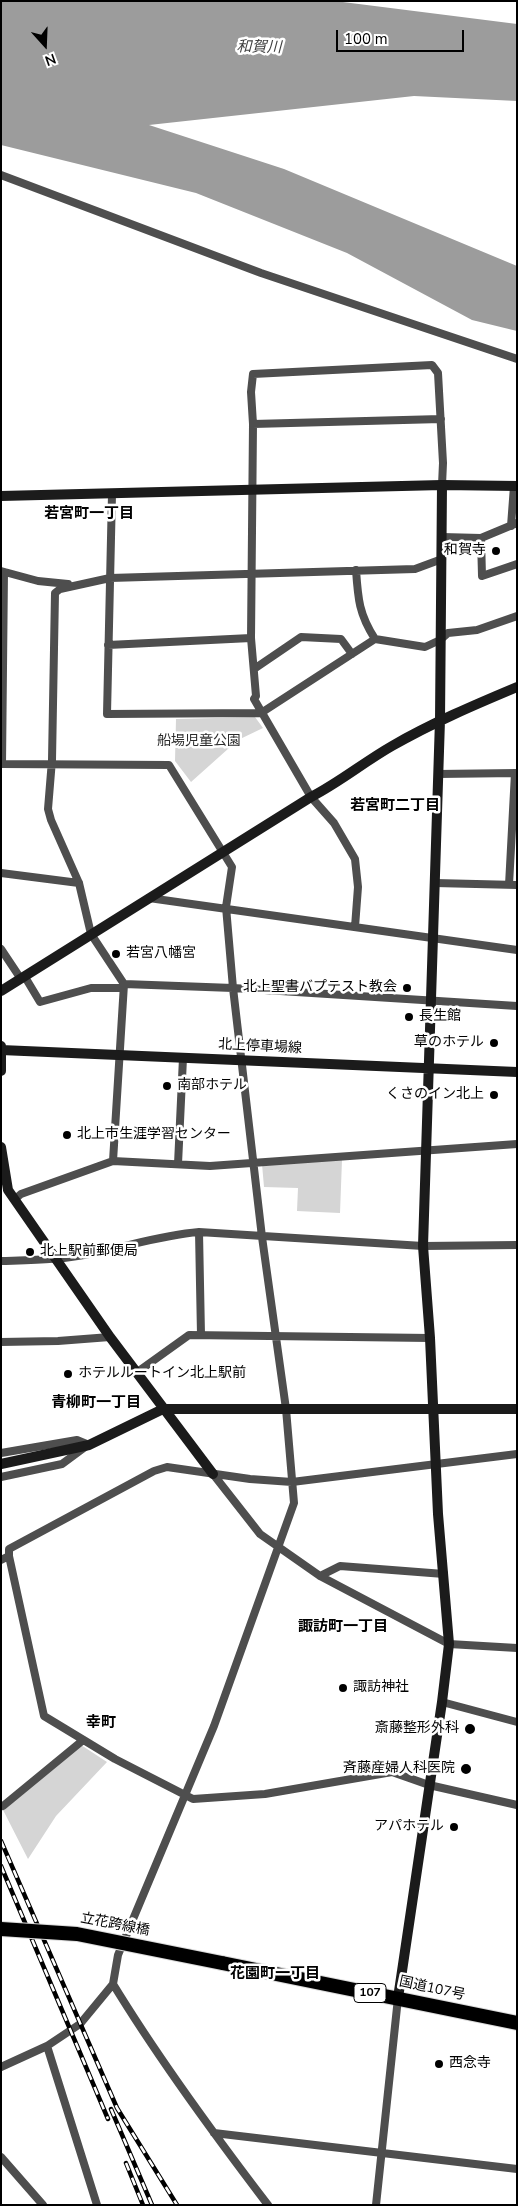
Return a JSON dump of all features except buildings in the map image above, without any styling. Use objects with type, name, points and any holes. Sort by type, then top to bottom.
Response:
[{"type":"highway","name":"立花跨線橋","points":[[1,1929],[77,1934],[222,1963]]},
{"type":"highway","name":"国道107号","points":[[222,1963],[517,2023]]},
{"type":"street","points":[[1,175],[261,274],[517,359]]},
{"type":"street","points":[[355,927],[358,887],[355,859],[334,823],[311,797],[271,725],[260,713],[254,699],[256,696],[251,638],[253,424],[251,392],[254,374],[432,365],[438,374],[441,420],[442,560],[440,720],[423,1246],[430,1338],[435,1463],[449,1644],[398,1998],[376,2205]]},
{"type":"street","points":[[253,424],[441,420]]},
{"type":"street","points":[[1,496],[442,485],[516,486],[514,524],[481,538],[442,537]]},
{"type":"street","points":[[112,494],[108,714],[260,713],[375,639],[425,647],[440,640],[448,633],[477,630],[517,616]]},
{"type":"street","points":[[481,538],[482,576],[517,564]]},
{"type":"street","points":[[113,1161],[124,986],[91,934],[78,883],[49,815],[52,765],[55,593],[60,589],[110,578],[415,568],[442,560]]},
{"type":"street","points":[[356,570],[358,602],[364,621],[375,639]]},
{"type":"street","points":[[1,2066],[47,2046],[80,2024],[113,1984],[118,1955],[214,1726],[294,1503],[286,1409],[262,1237],[233,988],[226,907],[232,867],[169,765],[1,764],[3,572],[38,580],[75,585]]},
{"type":"street","points":[[254,669],[301,637],[341,639],[352,654]]},
{"type":"street","points":[[108,645],[251,638]]},
{"type":"street","points":[[1,992],[91,934],[338,782],[390,747],[440,720],[517,687]]},
{"type":"street","points":[[434,883],[513,885],[516,773],[438,774]]},
{"type":"street","points":[[1,873],[78,883]]},
{"type":"street","points":[[149,898],[226,907],[517,950]]},
{"type":"street","points":[[1,949],[40,1002],[90,988],[124,986],[233,988],[517,1006]]},
{"type":"street","points":[[1,1048],[1,1071]]},
{"type":"street","name":"北上停車場線","points":[[1,1048],[183,1058],[517,1072]]},
{"type":"street","points":[[178,1164],[183,1058]]},
{"type":"street","points":[[15,1199],[21,1194],[113,1161],[210,1166],[253,1161],[517,1144]]},
{"type":"street","points":[[1,1148],[8,1190],[136,1373],[260,1534],[320,1576],[449,1644],[517,1648]]},
{"type":"street","points":[[1,1261],[57,1259],[93,1254],[169,1234],[198,1232],[423,1246],[517,1245]]},
{"type":"street","points":[[198,1232],[201,1335]]},
{"type":"street","points":[[136,1373],[189,1335],[430,1338]]},
{"type":"street","points":[[1,1342],[58,1341],[110,1337]]},
{"type":"street","points":[[1,1477],[62,1464],[89,1445],[163,1409],[517,1409]]},
{"type":"street","points":[[1,1453],[77,1440],[89,1445]]},
{"type":"street","points":[[1,1464],[89,1445]]},
{"type":"street","points":[[517,1454],[292,1482],[167,1468],[154,1471],[9,1549],[5,1558],[44,1716],[82,1741],[193,1799],[265,1794],[392,1772],[428,1785],[517,1805]]},
{"type":"street","points":[[320,1576],[340,1566],[444,1574]]},
{"type":"street","points":[[442,1702],[517,1722]]},
{"type":"street","points":[[3,1806],[82,1741]]},
{"type":"street","points":[[113,1984],[142,2030],[214,2133],[268,2205]]},
{"type":"street","points":[[47,2046],[97,2205]]},
{"type":"street","points":[[214,2133],[517,2169]]},
{"type":"street","points":[[1,2157],[43,2205]]},
{"type":"green space","name":"船場児童公園","points":[[255,717],[263,728],[238,740],[191,782],[175,761],[176,719]]},
{"type":"green space","points":[[342,1160],[340,1213],[297,1211],[298,1188],[264,1187],[262,1164]]},
{"type":"green space","points":[[81,1745],[107,1762],[56,1816],[28,1859],[2,1808]]},
{"type":"water","name":"和賀川","points":[[1,1],[335,1],[517,24],[517,101],[414,96],[149,125],[284,169],[517,266],[517,331],[472,320],[347,253],[196,193],[1,145]]},
{"type":"railway","points":[[1,1841],[117,2108],[177,2205]]},
{"type":"railway","points":[[1,1866],[108,2119]]},
{"type":"railway","points":[[111,2109],[152,2205]]},
{"type":"railway","points":[[126,2163],[143,2205]]},
{"type":"place","name":"和賀寺","points":[[496,551]]},
{"type":"place","name":"若宮八幡宮","points":[[116,954]]},
{"type":"place","name":"北上聖書バプテスト教会","points":[[407,988]]},
{"type":"place","name":"長生館","points":[[409,1017]]},
{"type":"place","name":"草のホテル","points":[[494,1043]]},
{"type":"place","name":"南部ホテル","points":[[167,1086]]},
{"type":"place","name":"くさのイン北上","points":[[494,1095]]},
{"type":"place","name":"北上市生涯学習センター","points":[[67,1135]]},
{"type":"place","name":"北上駅前郵便局","points":[[30,1252]]},
{"type":"place","name":"ホテルルートイン北上駅前","points":[[68,1374]]},
{"type":"place","name":"諏訪神社","points":[[343,1688]]},
{"type":"place","name":"斎藤整形外科","points":[[470,1729]]},
{"type":"place","name":"斉藤産婦人科医院","points":[[466,1769]]},
{"type":"place","name":"アパホテル","points":[[454,1827]]},
{"type":"place","name":"西念寺","points":[[439,2064]]},
{"type":"district","name":"若宮町一丁目","points":[[89,514]]},
{"type":"district","name":"若宮町二丁目","points":[[395,806]]},
{"type":"district","name":"青柳町一丁目","points":[[96,1403]]},
{"type":"district","name":"諏訪町一丁目","points":[[343,1627]]},
{"type":"district","name":"幸町","points":[[101,1723]]},
{"type":"district","name":"花園町一丁目","points":[[275,1974]]}]
